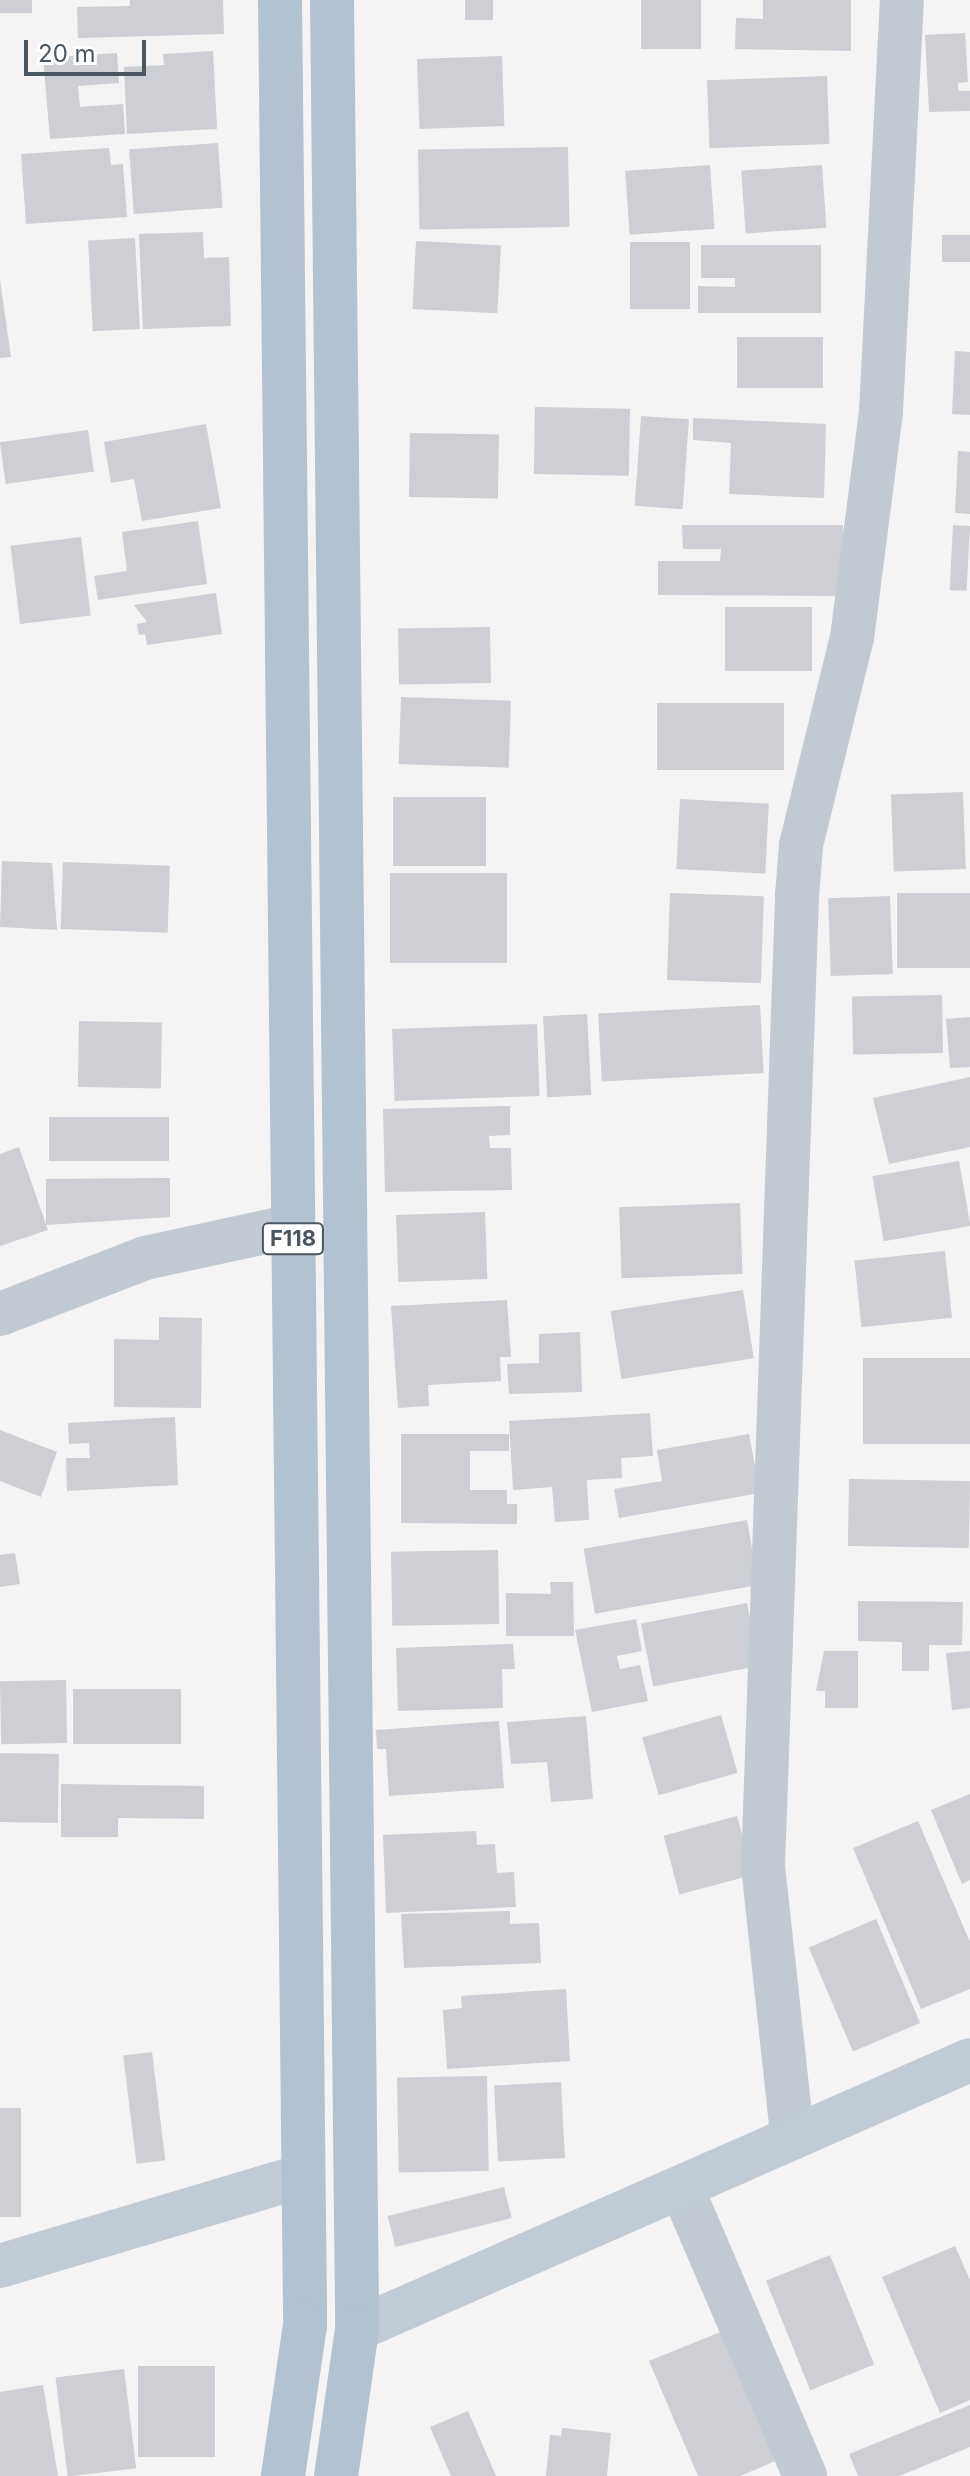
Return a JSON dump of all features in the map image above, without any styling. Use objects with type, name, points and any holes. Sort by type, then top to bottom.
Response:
[{"type":"main road","name":"F118","points":[[280,0],[305,2325],[283,2476]]},
{"type":"main road","name":"F118","points":[[332,0],[357,2329],[336,2476]]},
{"type":"main road","points":[[357,2329],[683,2191],[792,2133],[970,2060]]},
{"type":"main road","points":[[0,2266],[302,2176]]},
{"type":"street","points":[[792,2133],[763,1867],[797,896],[801,845],[852,638],[881,412],[902,0]]},
{"type":"street","points":[[0,1314],[145,1258],[293,1226]]},
{"type":"street","points":[[683,2191],[805,2476]]},
{"type":"building","points":[[0,0],[32,0],[32,13],[0,13]]},
{"type":"building","points":[[130,0],[223,0],[224,34],[78,38],[77,7],[130,6]]},
{"type":"building","points":[[465,0],[493,0],[493,20],[465,20]]},
{"type":"building","points":[[641,0],[701,0],[701,49],[641,49]]},
{"type":"building","points":[[763,0],[851,0],[851,51],[735,49],[736,18],[763,19]]},
{"type":"building","points":[[965,33],[968,82],[958,83],[959,91],[970,91],[970,111],[929,112],[925,35]]},
{"type":"building","points":[[213,51],[217,129],[127,134],[124,67],[164,65],[163,54]]},
{"type":"building","points":[[117,53],[119,83],[78,86],[80,107],[123,104],[125,134],[50,139],[43,58]]},
{"type":"building","points":[[502,56],[504,126],[419,129],[417,59]]},
{"type":"building","points":[[827,76],[829,144],[709,148],[707,80]]},
{"type":"building","points":[[218,143],[223,208],[134,214],[129,149]]},
{"type":"building","points":[[568,147],[569,227],[419,230],[418,150]]},
{"type":"building","points":[[109,148],[111,165],[123,164],[127,217],[26,224],[21,154]]},
{"type":"building","points":[[710,165],[714,229],[630,235],[625,171]]},
{"type":"building","points":[[822,165],[826,228],[746,233],[741,171]]},
{"type":"building","points":[[203,232],[204,258],[229,257],[231,326],[143,329],[139,234]]},
{"type":"building","points":[[942,235],[970,235],[970,262],[942,262]]},
{"type":"building","points":[[135,238],[140,329],[93,331],[88,240]]},
{"type":"building","points":[[416,241],[501,245],[497,313],[412,309]]},
{"type":"building","points":[[630,242],[690,242],[690,309],[630,309]]},
{"type":"building","points":[[701,245],[821,245],[821,313],[698,313],[698,286],[735,287],[735,278],[701,278]]},
{"type":"building","points":[[0,280],[11,357],[0,358]]},
{"type":"building","points":[[737,337],[823,337],[823,388],[737,388]]},
{"type":"building","points":[[955,351],[970,352],[970,415],[952,414]]},
{"type":"building","points":[[535,407],[630,409],[629,476],[534,474]]},
{"type":"building","points":[[641,416],[689,419],[683,509],[635,506]]},
{"type":"building","points":[[693,418],[826,424],[824,498],[729,494],[731,443],[693,440]]},
{"type":"building","points":[[206,424],[221,508],[142,521],[134,479],[111,483],[104,442]]},
{"type":"building","points":[[88,430],[94,472],[6,484],[0,442]]},
{"type":"building","points":[[410,433],[499,435],[498,499],[409,497]]},
{"type":"building","points":[[958,451],[970,452],[970,514],[955,513]]},
{"type":"building","points":[[198,521],[207,584],[98,600],[94,576],[127,571],[122,532]]},
{"type":"building","points":[[682,525],[843,525],[843,596],[658,595],[658,561],[720,561],[721,549],[683,549]]},
{"type":"building","points":[[953,525],[970,526],[967,591],[950,590]]},
{"type":"building","points":[[81,537],[91,615],[20,624],[11,546]]},
{"type":"building","points":[[216,593],[222,634],[147,645],[145,634],[139,635],[137,624],[147,622],[134,605]]},
{"type":"building","points":[[725,607],[812,607],[812,671],[725,671]]},
{"type":"building","points":[[490,627],[491,683],[399,685],[398,629]]},
{"type":"building","points":[[401,697],[511,701],[509,768],[399,764]]},
{"type":"building","points":[[657,703],[784,703],[784,770],[657,770]]},
{"type":"building","points":[[963,792],[966,869],[894,871],[891,795]]},
{"type":"building","points":[[393,797],[486,797],[486,866],[393,866]]},
{"type":"building","points":[[680,799],[769,804],[765,874],[676,869]]},
{"type":"building","points":[[2,861],[52,863],[57,930],[0,927]]},
{"type":"building","points":[[63,862],[170,866],[168,933],[61,929]]},
{"type":"building","points":[[390,873],[507,873],[507,963],[390,963]]},
{"type":"building","points":[[670,893],[764,896],[761,983],[667,980]]},
{"type":"building","points":[[897,893],[970,893],[970,968],[897,968]]},
{"type":"building","points":[[890,896],[893,974],[831,976],[828,898]]},
{"type":"building","points":[[942,995],[943,1053],[853,1055],[852,997]]},
{"type":"building","points":[[760,1005],[764,1073],[602,1081],[598,1013]]},
{"type":"building","points":[[587,1014],[591,1095],[547,1097],[543,1016]]},
{"type":"building","points":[[970,1017],[970,1067],[950,1068],[946,1019]]},
{"type":"building","points":[[79,1021],[162,1022],[161,1088],[78,1087]]},
{"type":"building","points":[[537,1024],[540,1096],[395,1101],[392,1029]]},
{"type":"building","points":[[970,1077],[970,1147],[889,1164],[873,1098]]},
{"type":"building","points":[[510,1106],[510,1135],[489,1136],[490,1148],[511,1148],[512,1190],[385,1192],[383,1109]]},
{"type":"building","points":[[49,1117],[169,1117],[169,1161],[49,1161]]},
{"type":"building","points":[[19,1147],[48,1230],[0,1246],[0,1154]]},
{"type":"building","points":[[959,1161],[970,1226],[884,1241],[872,1176]]},
{"type":"building","points":[[170,1178],[170,1217],[46,1225],[46,1179]]},
{"type":"building","points":[[740,1203],[742,1274],[622,1278],[619,1207]]},
{"type":"building","points":[[485,1212],[487,1279],[398,1282],[396,1215]]},
{"type":"building","points":[[945,1251],[952,1318],[862,1327],[854,1261]]},
{"type":"building","points":[[743,1290],[754,1358],[621,1379],[611,1311]]},
{"type":"building","points":[[507,1300],[511,1357],[500,1357],[501,1381],[428,1385],[429,1406],[398,1408],[391,1306]]},
{"type":"building","points":[[159,1317],[202,1318],[201,1408],[114,1407],[114,1339],[159,1340]]},
{"type":"building","points":[[580,1332],[582,1392],[509,1394],[507,1364],[539,1363],[539,1334]]},
{"type":"building","points":[[863,1358],[970,1358],[970,1444],[863,1444]]},
{"type":"building","points":[[650,1413],[653,1456],[621,1458],[622,1478],[587,1480],[589,1520],[555,1522],[552,1487],[513,1490],[509,1421]]},
{"type":"building","points":[[175,1417],[178,1485],[67,1491],[66,1458],[90,1458],[89,1443],[69,1444],[68,1423]]},
{"type":"building","points":[[0,1430],[57,1452],[41,1497],[0,1481]]},
{"type":"building","points":[[401,1434],[509,1434],[509,1451],[470,1451],[470,1490],[507,1490],[507,1504],[517,1504],[517,1524],[401,1523]]},
{"type":"building","points":[[749,1434],[760,1493],[619,1518],[614,1489],[662,1481],[657,1450]]},
{"type":"building","points":[[849,1479],[970,1481],[969,1548],[848,1546]]},
{"type":"building","points":[[747,1520],[758,1585],[595,1614],[584,1549]]},
{"type":"building","points":[[498,1550],[499,1624],[392,1626],[391,1552]]},
{"type":"building","points":[[15,1553],[20,1584],[0,1587],[0,1555]]},
{"type":"building","points":[[550,1582],[573,1582],[574,1636],[506,1636],[506,1593],[551,1594]]},
{"type":"building","points":[[858,1601],[963,1602],[962,1645],[929,1645],[929,1671],[902,1671],[902,1642],[858,1641]]},
{"type":"building","points":[[747,1603],[759,1666],[653,1686],[641,1624]]},
{"type":"building","points":[[636,1619],[642,1651],[617,1656],[620,1669],[640,1665],[648,1701],[592,1712],[575,1630]]},
{"type":"building","points":[[513,1644],[515,1669],[502,1669],[503,1708],[398,1711],[396,1648]]},
{"type":"building","points":[[824,1651],[858,1651],[858,1708],[825,1708],[825,1691],[816,1691]]},
{"type":"building","points":[[970,1651],[970,1708],[952,1710],[946,1653]]},
{"type":"building","points":[[66,1680],[67,1743],[1,1744],[0,1681]]},
{"type":"building","points":[[73,1689],[181,1689],[181,1744],[73,1744]]},
{"type":"building","points":[[721,1715],[738,1773],[659,1795],[642,1738]]},
{"type":"building","points":[[586,1716],[593,1799],[551,1802],[547,1762],[511,1764],[507,1722]]},
{"type":"building","points":[[499,1721],[504,1788],[389,1796],[386,1749],[377,1749],[376,1730]]},
{"type":"building","points":[[0,1753],[59,1754],[58,1823],[0,1822]]},
{"type":"building","points":[[61,1784],[204,1786],[204,1819],[118,1818],[118,1837],[61,1837]]},
{"type":"building","points":[[970,1794],[970,1880],[962,1884],[931,1810]]},
{"type":"building","points":[[737,1816],[753,1875],[679,1895],[664,1836]]},
{"type":"building","points":[[918,1821],[970,1942],[970,1989],[921,2009],[853,1848]]},
{"type":"building","points":[[476,1831],[477,1845],[495,1844],[497,1873],[514,1872],[516,1907],[386,1913],[383,1835]]},
{"type":"building","points":[[510,1911],[510,1924],[539,1923],[541,1963],[404,1968],[401,1914]]},
{"type":"building","points":[[876,1919],[920,2023],[853,2052],[809,1948]]},
{"type":"building","points":[[566,1989],[570,2061],[447,2069],[443,2010],[462,2008],[461,1996]]},
{"type":"building","points":[[152,2052],[165,2160],[136,2164],[123,2056]]},
{"type":"building","points":[[487,2076],[489,2171],[399,2173],[397,2078]]},
{"type":"building","points":[[561,2082],[565,2158],[498,2161],[494,2086]]},
{"type":"building","points":[[0,2108],[21,2108],[21,2217],[0,2217]]},
{"type":"building","points":[[504,2187],[512,2218],[395,2247],[388,2216]]},
{"type":"building","points":[[955,2246],[970,2280],[970,2400],[940,2413],[882,2277]]},
{"type":"building","points":[[830,2255],[874,2364],[810,2390],[766,2281]]},
{"type":"building","points":[[723,2331],[778,2460],[740,2476],[698,2476],[649,2361]]},
{"type":"building","points":[[138,2366],[215,2366],[215,2457],[138,2457]]},
{"type":"building","points":[[124,2369],[136,2468],[68,2476],[56,2377]]},
{"type":"building","points":[[43,2385],[58,2476],[0,2476],[0,2392]]},
{"type":"building","points":[[970,2405],[970,2447],[899,2476],[858,2476],[849,2454]]},
{"type":"building","points":[[468,2411],[496,2476],[451,2476],[430,2427]]},
{"type":"building","points":[[562,2428],[611,2433],[607,2476],[546,2476],[550,2435],[561,2436]]}]
